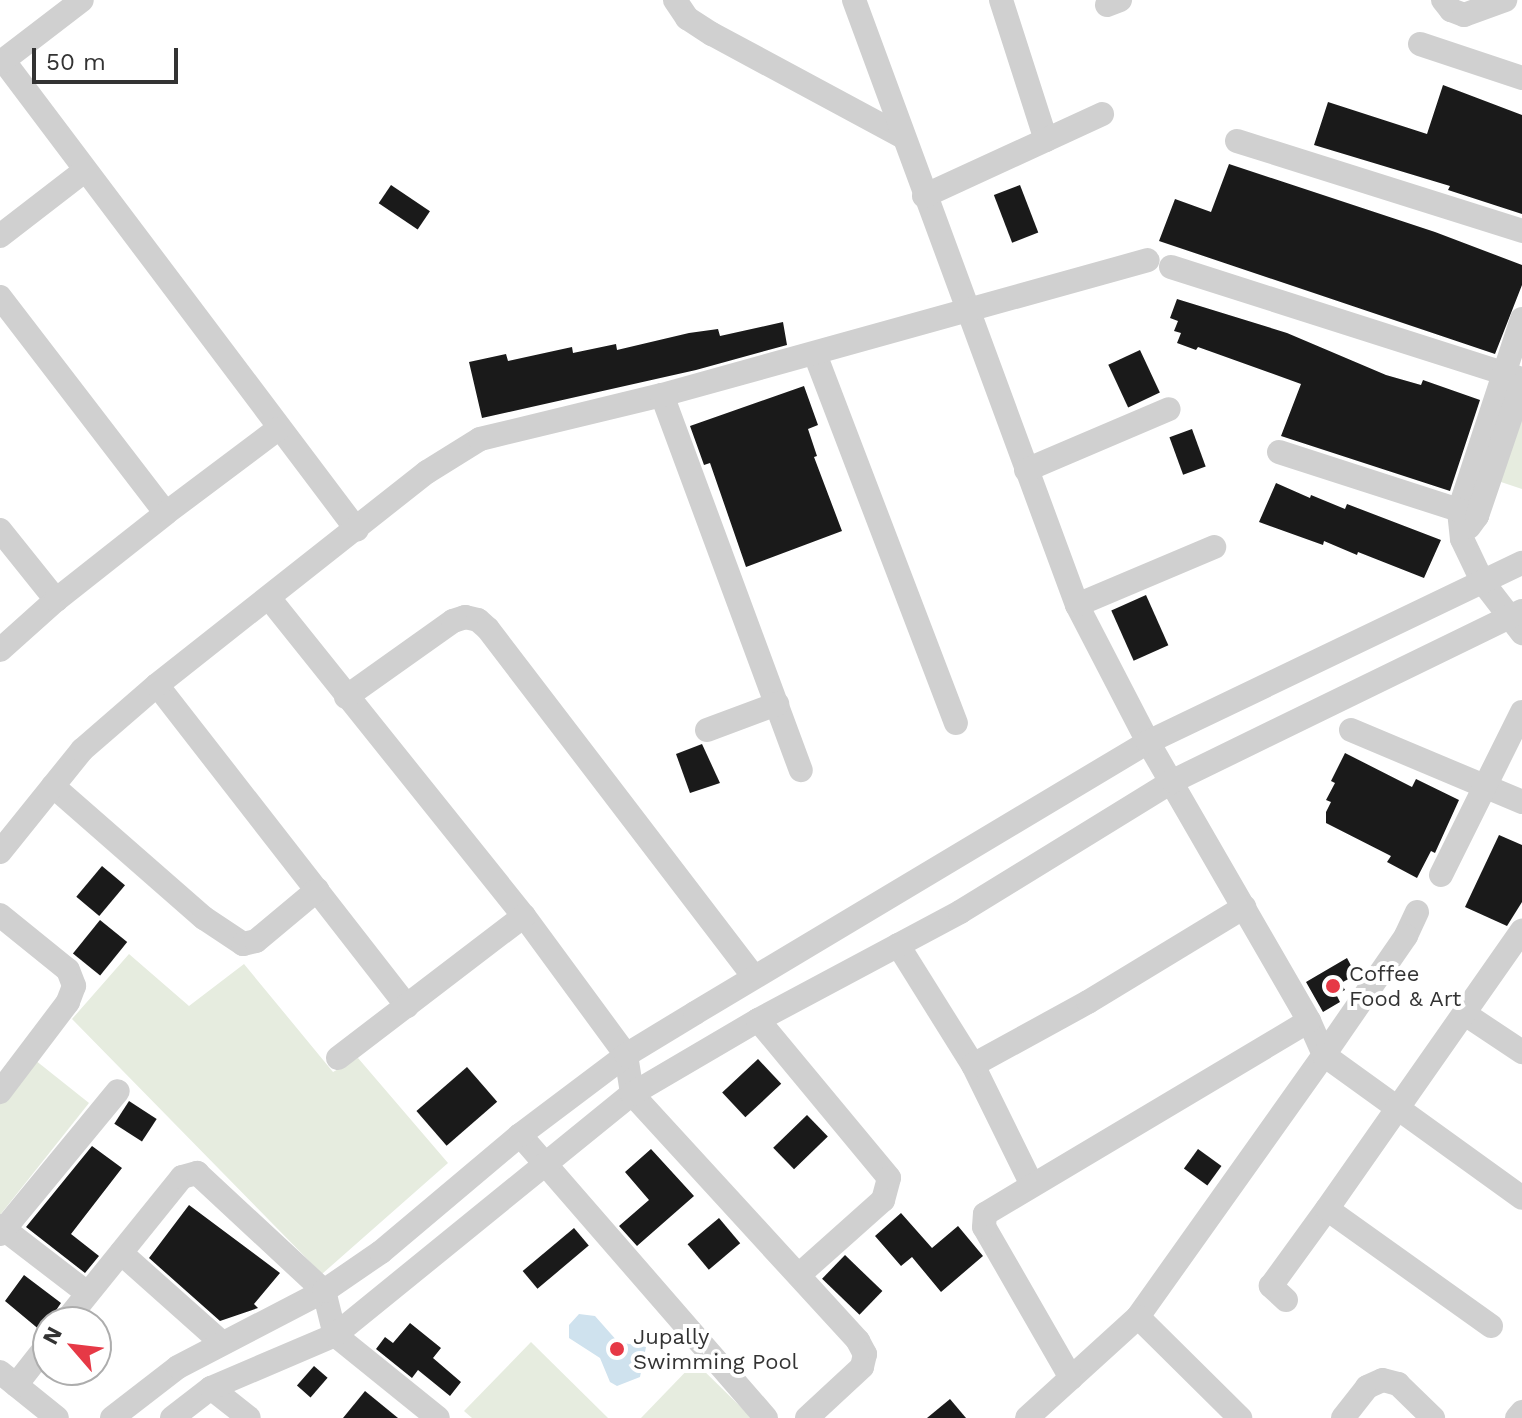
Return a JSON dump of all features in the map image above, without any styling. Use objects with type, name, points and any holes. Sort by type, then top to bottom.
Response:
[{"type":"street","points":[[82,0],[2,62],[357,530]]},
{"type":"street","points":[[675,0],[687,18],[712,34],[903,137]]},
{"type":"street","points":[[854,0],[1077,605],[1148,742],[1309,1021],[1324,1055],[1522,1198]]},
{"type":"street","points":[[1001,0],[1046,140]]},
{"type":"street","points":[[1443,0],[1451,10],[1464,15],[1505,0]]},
{"type":"street","points":[[1420,44],[1522,78]]},
{"type":"street","points":[[924,196],[1102,114]]},
{"type":"street","points":[[1237,141],[1522,231]]},
{"type":"street","points":[[0,236],[84,171]]},
{"type":"street","points":[[0,852],[82,750],[157,685],[427,472],[480,439],[662,395],[968,311],[1160,264],[1516,379]]},
{"type":"street","points":[[0,297],[166,513]]},
{"type":"street","points":[[172,1418],[211,1388],[335,1335],[632,1094],[758,1020],[960,912],[1173,781],[1518,620],[1482,581],[1462,539],[1468,513],[1516,379],[1522,319]]},
{"type":"street","points":[[815,354],[956,723]]},
{"type":"street","points":[[662,395],[801,770]]},
{"type":"street","points":[[1026,470],[1169,409]]},
{"type":"street","points":[[0,650],[56,600],[278,429]]},
{"type":"street","points":[[1279,452],[1468,513]]},
{"type":"street","points":[[0,530],[56,600]]},
{"type":"street","points":[[1077,605],[1214,547]]},
{"type":"street","points":[[112,1418],[178,1367],[324,1291],[381,1252],[520,1135],[626,1055],[754,977],[1148,742],[1522,563]]},
{"type":"street","points":[[269,598],[524,916],[626,1055],[632,1094],[800,1274],[858,1341],[866,1358],[855,1376],[807,1418]]},
{"type":"street","points":[[346,697],[453,621],[465,617],[478,620],[498,641],[754,977]]},
{"type":"street","points":[[157,685],[407,1006]]},
{"type":"street","points":[[707,730],[777,704]]},
{"type":"street","points":[[1441,875],[1522,712]]},
{"type":"street","points":[[1351,730],[1522,802]]},
{"type":"street","points":[[53,786],[204,918],[243,944],[256,941],[317,890]]},
{"type":"street","points":[[973,1065],[1088,1002],[1244,907]]},
{"type":"street","points":[[1027,1418],[1138,1317],[1406,936],[1417,912]]},
{"type":"street","points":[[0,915],[68,970],[74,986],[68,1002],[0,1092]]},
{"type":"street","points":[[338,1058],[524,916]]},
{"type":"street","points":[[1286,1300],[1271,1286],[1522,931]]},
{"type":"street","points":[[898,945],[973,1065],[1032,1185]]},
{"type":"street","points":[[1465,1014],[1522,1052]]},
{"type":"street","points":[[758,1020],[889,1178],[883,1200],[800,1274]]},
{"type":"street","points":[[1071,1378],[982,1222],[988,1210],[1309,1021]]},
{"type":"street","points":[[87,1293],[1,1229],[118,1091]]},
{"type":"street","points":[[520,1135],[542,1164],[766,1418]]},
{"type":"street","points":[[77,1306],[182,1177],[197,1173],[212,1183],[324,1291],[335,1335],[438,1418]]},
{"type":"street","points":[[1327,1209],[1491,1326]]},
{"type":"street","points":[[121,1253],[222,1343]]},
{"type":"street","points":[[1138,1317],[1240,1418]]},
{"type":"street","points":[[32,1358],[8,1379],[57,1418]]},
{"type":"street","points":[[1343,1418],[1367,1387],[1383,1380],[1398,1384],[1433,1418]]},
{"type":"street","points":[[211,1388],[249,1418]]},
{"type":"street","points":[[1517,1418],[1522,1412]]},
{"type":"shaded area","points":[[1522,405],[1522,489],[1498,481]]},
{"type":"shaded area","points":[[129,954],[189,1006],[244,964],[333,1072],[358,1058],[448,1163],[322,1274],[72,1019]]},
{"type":"shaded area","points":[[35,1060],[89,1103],[0,1215],[0,1104]]},
{"type":"shaded area","points":[[531,1342],[608,1418],[472,1418],[464,1411]]},
{"type":"shaded area","points":[[695,1362],[752,1418],[641,1418]]},
{"type":"water","name":"Jupally Swimming Pool","points":[[579,1314],[595,1316],[618,1342],[646,1347],[640,1377],[617,1386],[610,1382],[600,1358],[569,1338],[569,1325]]},
{"type":"building","points":[[1443,85],[1522,115],[1522,214],[1448,190],[1450,186],[1314,145],[1328,102],[1427,134]]},
{"type":"building","points":[[1229,164],[1435,232],[1522,265],[1522,285],[1495,354],[1159,241],[1175,199],[1211,212]]},
{"type":"building","points":[[391,185],[430,211],[418,230],[379,203]]},
{"type":"building","points":[[1020,185],[1038,233],[1012,243],[994,195]]},
{"type":"building","points":[[1177,299],[1287,333],[1386,375],[1421,385],[1423,380],[1480,400],[1450,491],[1281,436],[1301,384],[1198,347],[1196,350],[1177,343],[1181,333],[1174,331],[1178,321],[1170,318]]},
{"type":"building","points":[[783,322],[787,345],[696,370],[482,418],[469,362],[506,354],[508,361],[572,347],[573,353],[616,344],[617,350],[689,333],[718,329],[720,336]]},
{"type":"building","points":[[1140,350],[1160,393],[1128,407],[1108,365]]},
{"type":"building","points":[[804,386],[818,425],[808,429],[817,456],[814,457],[842,531],[746,567],[710,463],[704,465],[690,426]]},
{"type":"building","points":[[1192,429],[1206,467],[1183,475],[1169,437]]},
{"type":"building","points":[[1276,483],[1345,509],[1347,504],[1441,540],[1424,578],[1358,552],[1357,555],[1324,541],[1323,545],[1259,522]]},
{"type":"building","points":[[1146,595],[1168,645],[1134,661],[1111,610]]},
{"type":"building","points":[[702,744],[720,783],[690,793],[676,754]]},
{"type":"building","points":[[1345,753],[1412,787],[1416,779],[1459,800],[1435,853],[1431,851],[1417,878],[1387,862],[1391,856],[1326,823],[1326,812],[1331,802],[1326,800],[1335,783],[1331,781]]},
{"type":"building","points":[[1499,835],[1522,845],[1522,902],[1507,926],[1465,907]]},
{"type":"building","points":[[102,866],[125,885],[99,916],[76,897]]},
{"type":"building","points":[[100,920],[127,942],[100,975],[73,953]]},
{"type":"building","points":[[1347,958],[1356,975],[1341,983],[1345,990],[1336,994],[1340,1002],[1323,1012],[1306,982]]},
{"type":"building","points":[[758,1059],[781,1084],[745,1117],[722,1092]]},
{"type":"building","points":[[467,1067],[497,1102],[447,1146],[416,1111]]},
{"type":"building","points":[[129,1101],[157,1119],[142,1142],[114,1124]]},
{"type":"building","points":[[807,1115],[828,1137],[794,1169],[773,1148]]},
{"type":"building","points":[[92,1146],[122,1168],[71,1234],[99,1256],[85,1273],[26,1227]]},
{"type":"building","points":[[651,1149],[694,1196],[637,1246],[619,1226],[649,1200],[625,1172]]},
{"type":"building","points":[[1198,1149],[1221,1166],[1207,1185],[1184,1168]]},
{"type":"building","points":[[189,1205],[280,1273],[254,1304],[258,1308],[220,1321],[149,1258]]},
{"type":"building","points":[[901,1213],[932,1248],[958,1226],[983,1256],[941,1292],[912,1257],[901,1266],[875,1236]]},
{"type":"building","points":[[719,1218],[740,1243],[709,1270],[688,1244]]},
{"type":"building","points":[[574,1228],[589,1246],[537,1289],[523,1271]]},
{"type":"building","points":[[845,1255],[882,1291],[859,1315],[822,1279]]},
{"type":"building","points":[[24,1275],[61,1303],[59,1306],[32,1306],[32,1324],[5,1301]]},
{"type":"building","points":[[410,1323],[441,1348],[433,1358],[461,1382],[450,1396],[418,1370],[412,1378],[376,1349],[385,1337],[393,1343]]},
{"type":"building","points":[[314,1366],[328,1378],[311,1397],[297,1386]]},
{"type":"building","points":[[365,1391],[398,1418],[343,1418]]},
{"type":"building","points":[[950,1399],[966,1418],[927,1418]]},
{"type":"place","name":"Coffee Food & Art","points":[[1333,986]]},
{"type":"place","name":"Jupally Swimming Pool","points":[[617,1349]]}]
